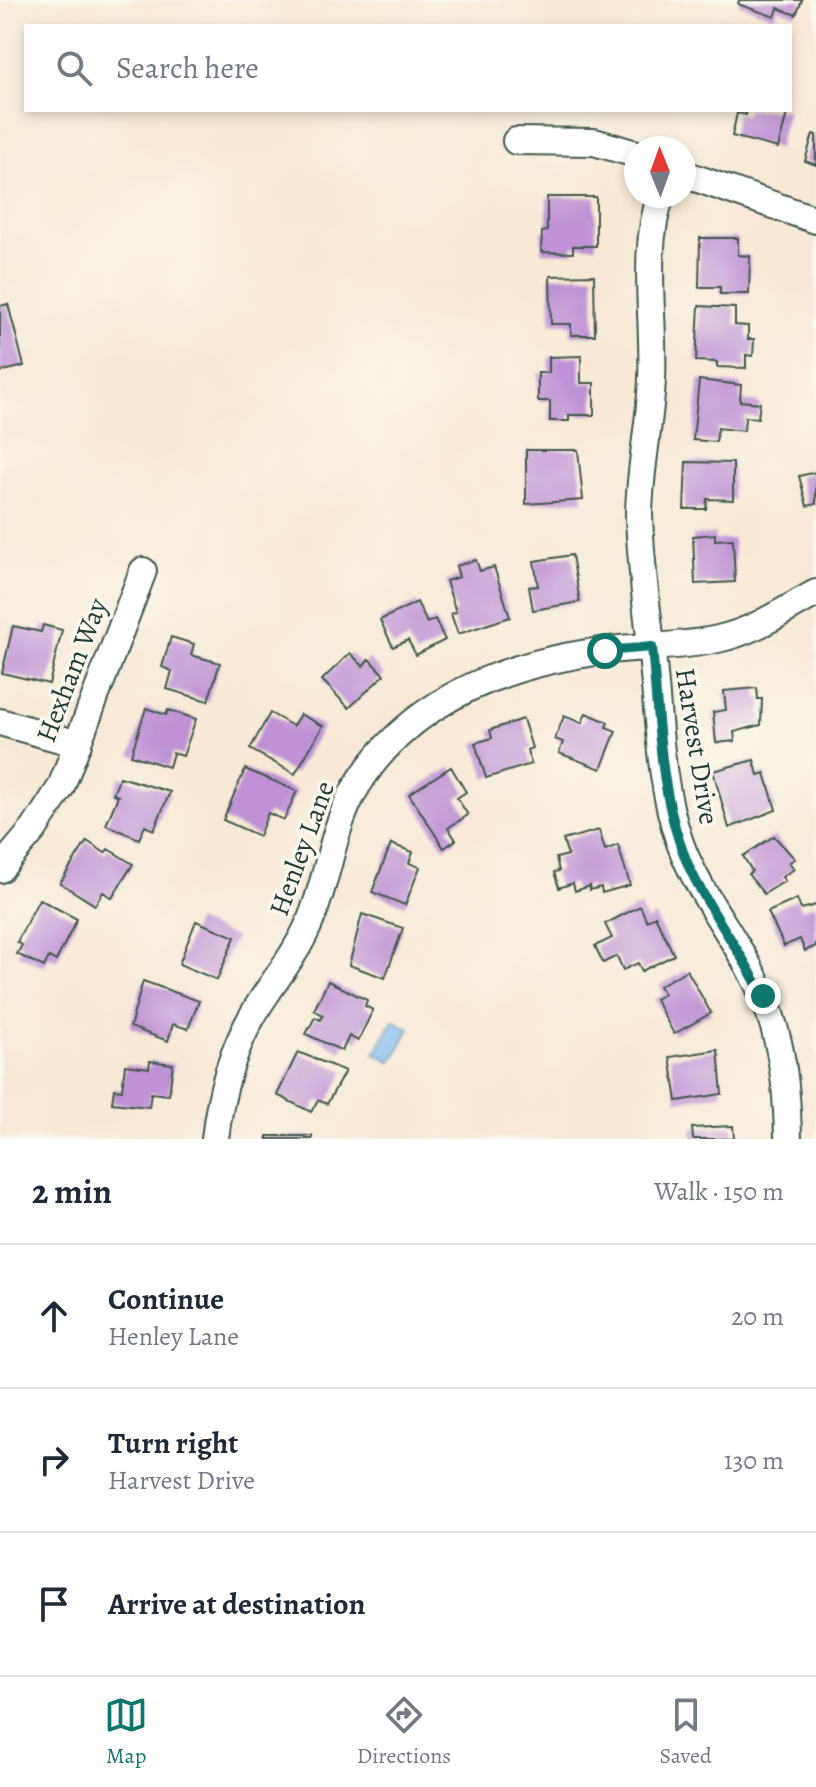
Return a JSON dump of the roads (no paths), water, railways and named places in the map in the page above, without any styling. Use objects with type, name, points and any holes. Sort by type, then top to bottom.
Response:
[{"type":"street","points":[[516,141],[594,142],[624,151]]},
{"type":"street","points":[[696,178],[816,220]]},
{"type":"street","name":"Harvest Drive","points":[[658,208],[653,225],[652,389],[640,475],[640,539],[672,815],[700,890],[753,975],[772,1018],[783,1063],[788,1139]]},
{"type":"street","name":"Hexham Way","points":[[0,869],[43,816],[61,787],[143,571]]},
{"type":"street","name":"Henley Lane","points":[[215,1139],[229,1070],[246,1027],[299,944],[317,903],[347,804],[383,751],[435,704],[507,672],[575,656],[701,642],[741,633],[816,593]]},
{"type":"street","points":[[0,722],[78,744]]},
{"type":"water","points":[[393,1020],[410,1029],[392,1062],[375,1053]]}]
